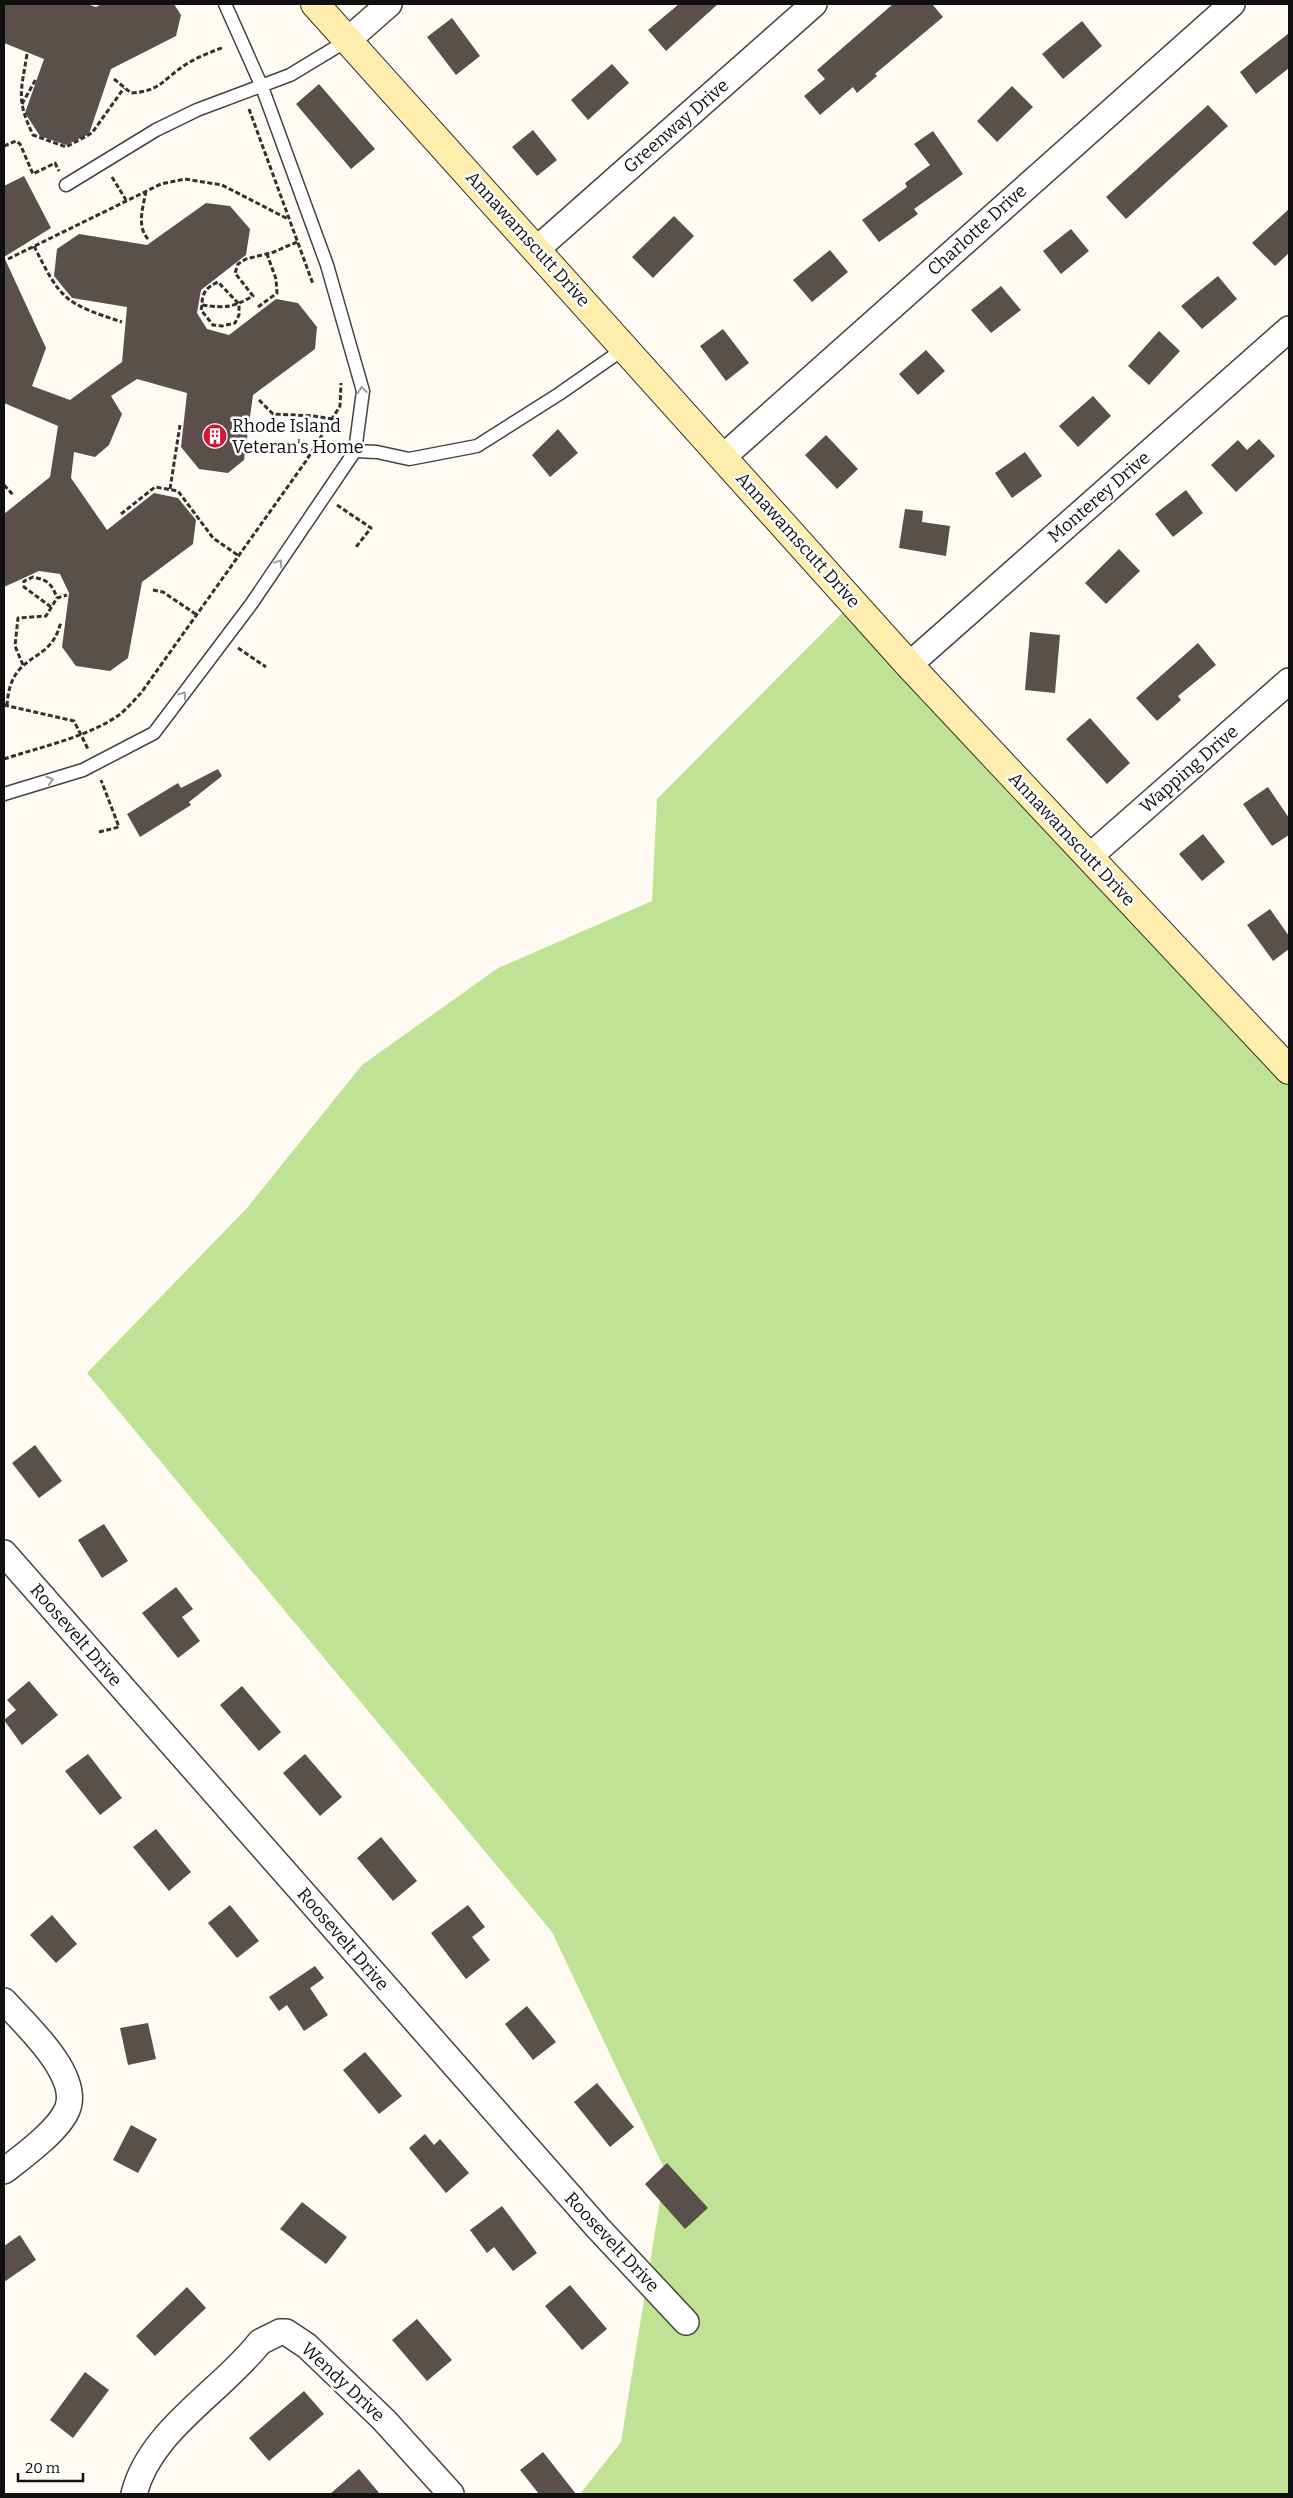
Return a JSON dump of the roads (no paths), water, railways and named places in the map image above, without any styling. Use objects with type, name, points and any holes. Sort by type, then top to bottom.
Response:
[{"type":"street","name":"Annawamscutt Drive","points":[[315,4],[909,664],[1289,1070]]},
{"type":"street","points":[[348,40],[389,4]]},
{"type":"street","name":"Greenway Drive","points":[[537,249],[814,4]]},
{"type":"street","name":"Charlotte Drive","points":[[723,457],[1232,4]]},
{"type":"street","name":"Monterey Drive","points":[[909,664],[1289,329]]},
{"type":"street","name":"Wapping Drive","points":[[1089,856],[1289,681]]},
{"type":"street","name":"Roosevelt Drive","points":[[4,1553],[598,2228],[686,2322]]},
{"type":"street","points":[[4,2001],[61,2067],[70,2095],[68,2109],[43,2140],[4,2172]]},
{"type":"street","name":"Wendy Drive","points":[[134,2494],[139,2475],[155,2449],[260,2342],[280,2332],[286,2332],[307,2346],[352,2388],[451,2494]]},
{"type":"lane","points":[[4,794],[82,770],[154,733],[225,639],[355,451],[364,391],[327,266],[262,87],[225,4]]},
{"type":"lane","points":[[66,185],[156,130],[188,114],[262,87],[303,68],[328,50],[348,40]]},
{"type":"lane","points":[[355,451],[377,452],[409,459],[477,446],[625,348]]},
{"type":"place","name":"Rhode Island Veteran's Home","points":[[215,436]]}]
